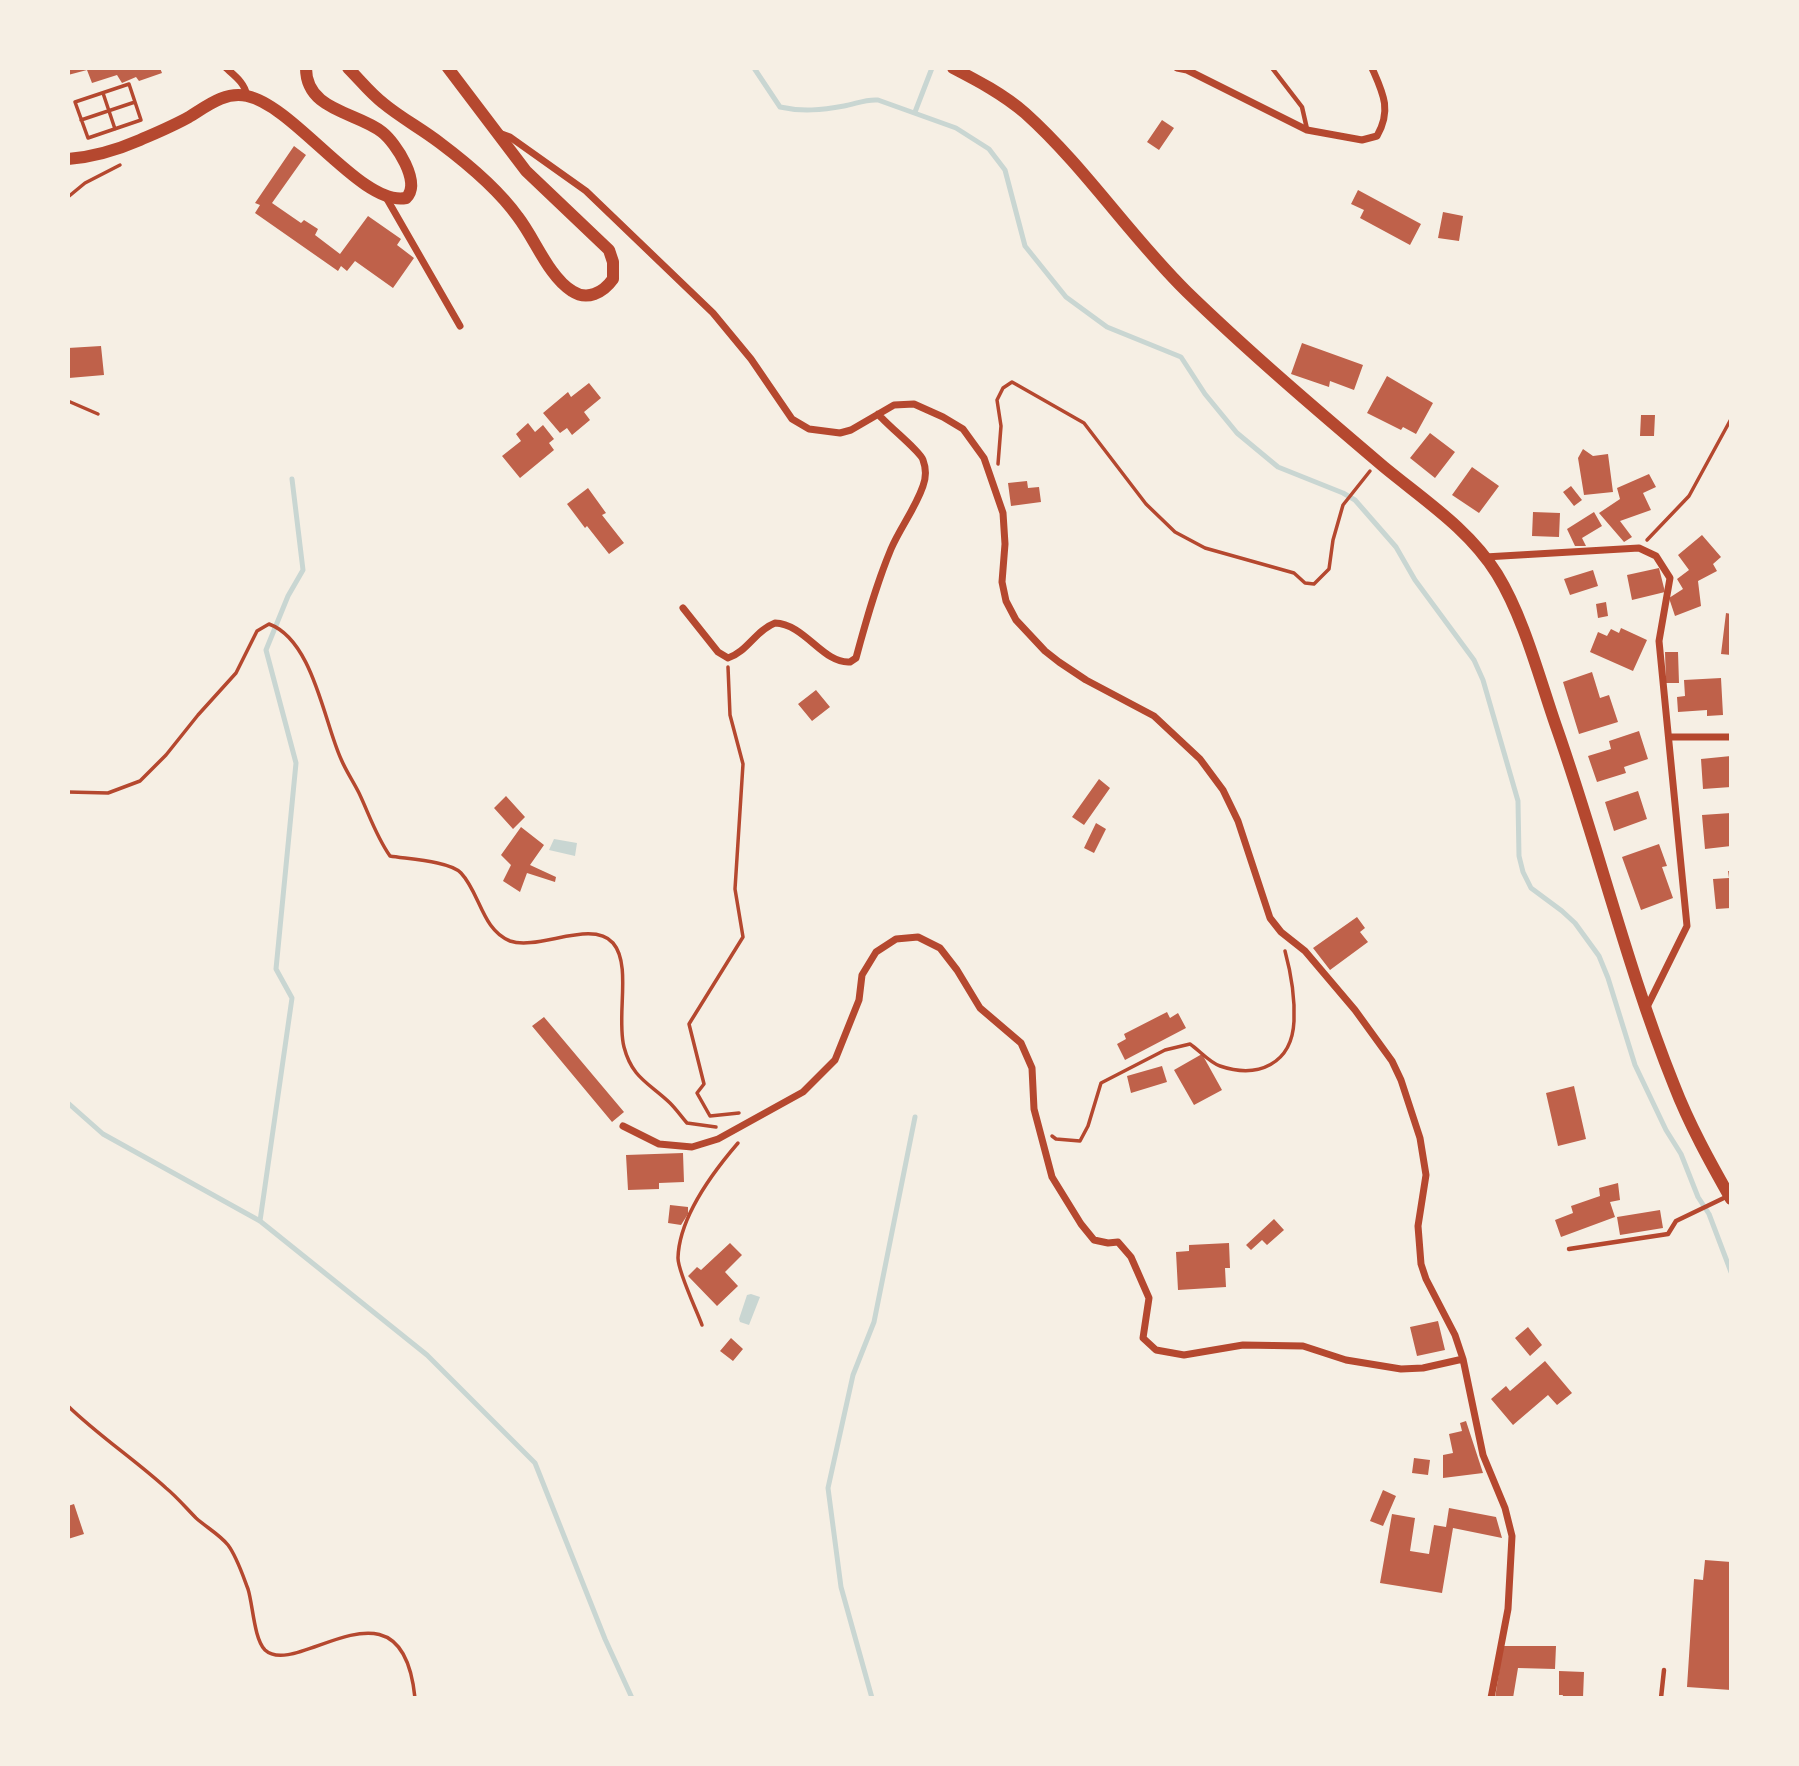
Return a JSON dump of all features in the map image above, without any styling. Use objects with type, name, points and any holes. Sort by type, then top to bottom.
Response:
[{"type":"street","points":[[226,68],[240,80],[247,96]]},
{"type":"street","points":[[306,68],[309,81],[323,102],[381,131],[407,167],[412,186],[410,194],[405,198],[387,199]]},
{"type":"street","points":[[348,68],[382,102],[440,142],[510,206],[532,235],[563,285],[574,293],[586,296],[601,291],[613,279],[613,262],[609,250],[526,170],[448,68]]},
{"type":"street","points":[[953,68],[988,85],[1023,111],[1165,270],[1256,357],[1472,541],[1485,557],[1508,594],[1522,629],[1572,771],[1647,1008],[1681,1102],[1730,1198]]},
{"type":"street","points":[[1177,68],[1307,130],[1362,141],[1377,136],[1385,121],[1384,94],[1373,68]]},
{"type":"street","points":[[68,159],[108,152],[187,118],[210,103],[235,95],[247,96],[272,106],[360,180],[387,199],[460,326]]},
{"type":"street","points":[[495,131],[510,137],[586,191],[713,313],[751,359],[792,419],[809,429],[840,433],[851,430],[894,405],[914,404],[943,416],[963,429],[984,458],[1003,513],[1005,544],[1002,582],[1006,601],[1016,620],[1059,662],[1086,680],[1154,716],[1199,759],[1223,790],[1238,821],[1270,918],[1281,932],[1305,951],[1355,1010],[1392,1061],[1414,1117],[1426,1165],[1418,1226],[1421,1264],[1455,1335],[1483,1455],[1505,1508],[1512,1536],[1508,1609],[1491,1698]]},
{"type":"street","points":[[682,608],[718,652],[728,658],[737,655],[762,631],[775,623],[792,627],[836,660],[850,662],[856,658],[872,598],[892,546],[924,484],[926,471],[923,457],[889,428],[878,414]]},
{"type":"street","points":[[1485,557],[1639,548],[1656,556],[1670,578],[1660,641],[1687,926],[1647,1008]]},
{"type":"street","points":[[1669,737],[1731,737]]},
{"type":"street","points":[[623,1126],[659,1144],[692,1147],[718,1139],[803,1092],[835,1060],[859,1000],[862,975],[876,952],[896,939],[918,937],[940,948],[980,1008],[1021,1043],[1032,1068],[1034,1109],[1052,1177],[1094,1240],[1118,1242],[1131,1257],[1149,1298],[1143,1339],[1156,1350],[1184,1355],[1243,1345],[1303,1346],[1346,1360],[1402,1369],[1423,1368],[1462,1359]]},
{"type":"lane","points":[[1272,68],[1302,107],[1307,130]]},
{"type":"lane","points":[[1569,1250],[1668,1234],[1676,1220],[1730,1198]]},
{"type":"lane","points":[[1661,1698],[1664,1670]]},
{"type":"path","points":[[129,84],[135,102],[141,120],[88,138],[75,102],[129,84]]},
{"type":"path","points":[[103,93],[115,129]]},
{"type":"path","points":[[81,120],[135,102]]},
{"type":"path","points":[[992,482],[1000,458],[1001,426],[997,400],[1003,388],[1012,382],[1084,423],[1146,504],[1175,532],[1205,548],[1294,573],[1305,583],[1314,584],[1329,569],[1333,540],[1343,505],[1378,461]]},
{"type":"path","points":[[68,401],[98,414]]},
{"type":"path","points":[[1639,548],[1689,496],[1731,419]]},
{"type":"path","points":[[68,792],[108,793],[140,781],[166,755],[236,673],[257,631],[269,624],[281,628],[317,685],[341,759],[379,840],[390,856],[442,864],[460,872],[493,930],[510,941],[532,944],[575,934],[603,936],[613,943],[622,962],[624,985],[620,1014],[624,1048],[638,1078],[670,1103],[687,1123],[724,1128],[739,1126]]},
{"type":"path","points":[[728,658],[730,715],[743,764],[735,889],[743,937],[689,1024],[704,1084],[697,1093],[710,1116],[748,1111]]},
{"type":"path","points":[[1040,1127],[1056,1139],[1080,1141],[1088,1126],[1101,1083],[1164,1051],[1190,1044],[1218,1066],[1253,1072],[1272,1066],[1286,1048],[1294,1024],[1294,1001],[1281,932]]},
{"type":"path","points":[[702,1325],[678,1260],[684,1223],[712,1178],[743,1138]]},
{"type":"path","points":[[68,1406],[96,1433],[167,1488],[198,1520],[228,1545],[248,1590],[259,1639],[264,1649],[274,1655],[291,1654],[334,1639],[359,1634],[384,1636],[393,1641],[406,1656],[415,1698]]},
{"type":"shaded area","points":[[554,839],[577,843],[575,856],[549,850]]},
{"type":"shaded area","points":[[747,1295],[760,1297],[749,1325],[739,1319]]},
{"type":"building","points":[[68,68],[160,68],[162,73],[139,81],[136,77],[122,83],[117,75],[92,83],[87,70],[68,75]]},
{"type":"building","points":[[1162,120],[1174,128],[1159,150],[1147,142]]},
{"type":"building","points":[[294,146],[306,155],[272,203],[301,223],[304,220],[318,229],[315,235],[340,254],[368,216],[401,239],[397,245],[414,258],[393,288],[355,261],[347,271],[341,266],[338,271],[255,213],[260,205],[255,203]]},
{"type":"building","points":[[1358,190],[1421,224],[1410,245],[1360,218],[1364,210],[1351,204]]},
{"type":"building","points":[[1443,212],[1463,216],[1459,241],[1438,238]]},
{"type":"building","points":[[1302,343],[1363,365],[1354,390],[1330,381],[1329,387],[1291,374]]},
{"type":"building","points":[[101,346],[104,375],[69,378],[68,348]]},
{"type":"building","points":[[1387,376],[1433,403],[1416,434],[1403,427],[1401,430],[1367,413]]},
{"type":"building","points":[[589,383],[601,398],[584,412],[590,420],[572,435],[567,428],[560,433],[543,413],[568,392],[571,397]]},
{"type":"building","points":[[1641,415],[1655,415],[1654,436],[1640,436]]},
{"type":"building","points":[[528,423],[535,432],[543,425],[554,439],[549,443],[554,450],[520,478],[502,456],[521,441],[516,434]]},
{"type":"building","points":[[1430,433],[1455,452],[1435,478],[1410,458]]},
{"type":"building","points":[[1583,449],[1593,456],[1608,454],[1613,492],[1584,495],[1578,458]]},
{"type":"building","points":[[1472,467],[1499,486],[1479,513],[1452,495]]},
{"type":"building","points":[[1649,474],[1656,487],[1643,493],[1651,510],[1620,521],[1632,537],[1624,542],[1599,513],[1620,499],[1617,488]]},
{"type":"building","points":[[1027,481],[1028,488],[1039,487],[1041,502],[1011,506],[1008,483]]},
{"type":"building","points":[[1571,486],[1582,500],[1574,506],[1563,492]]},
{"type":"building","points":[[588,488],[606,513],[602,515],[624,543],[609,554],[567,504]]},
{"type":"building","points":[[1533,512],[1560,513],[1559,537],[1532,536]]},
{"type":"building","points":[[1594,512],[1602,526],[1582,538],[1586,546],[1575,546],[1567,529]]},
{"type":"building","points":[[1702,535],[1721,557],[1713,564],[1717,571],[1698,581],[1701,606],[1675,616],[1669,598],[1683,589],[1677,579],[1689,570],[1678,555]]},
{"type":"building","points":[[1659,568],[1665,592],[1632,600],[1627,575]]},
{"type":"building","points":[[1593,570],[1598,586],[1570,595],[1564,579]]},
{"type":"building","points":[[1606,602],[1608,616],[1598,618],[1596,604]]},
{"type":"building","points":[[1726,613],[1731,614],[1731,655],[1721,654]]},
{"type":"building","points":[[1621,628],[1647,640],[1633,671],[1590,652],[1598,632],[1607,636],[1611,629],[1619,633]]},
{"type":"building","points":[[1665,652],[1678,652],[1679,683],[1666,683]]},
{"type":"building","points":[[1592,672],[1600,698],[1609,695],[1618,722],[1579,734],[1563,682]]},
{"type":"building","points":[[1721,678],[1723,715],[1707,716],[1707,710],[1678,712],[1677,697],[1685,696],[1684,680]]},
{"type":"building","points":[[816,690],[830,707],[812,721],[798,704]]},
{"type":"building","points":[[1639,731],[1648,759],[1624,767],[1626,773],[1597,782],[1588,756],[1611,749],[1609,741]]},
{"type":"building","points":[[1731,756],[1731,787],[1703,789],[1701,759]]},
{"type":"building","points":[[1099,779],[1110,788],[1084,825],[1072,817]]},
{"type":"building","points":[[1638,791],[1647,819],[1614,831],[1605,802]]},
{"type":"building","points":[[506,796],[525,817],[513,829],[494,808]]},
{"type":"building","points":[[1731,813],[1731,846],[1705,849],[1702,815]]},
{"type":"building","points":[[1096,823],[1106,829],[1094,853],[1084,848]]},
{"type":"building","points":[[521,827],[544,845],[530,865],[556,877],[555,882],[527,873],[520,892],[503,881],[511,865],[501,855]]},
{"type":"building","points":[[1659,844],[1667,866],[1662,867],[1673,898],[1641,910],[1622,857]]},
{"type":"building","points":[[1728,871],[1731,871],[1731,908],[1716,909],[1713,879],[1729,878]]},
{"type":"building","points":[[1357,917],[1365,928],[1360,932],[1368,942],[1330,970],[1313,948]]},
{"type":"building","points":[[1167,1012],[1170,1018],[1178,1013],[1186,1028],[1125,1060],[1117,1044],[1126,1039],[1124,1034]]},
{"type":"building","points":[[544,1017],[624,1112],[612,1122],[532,1026]]},
{"type":"building","points":[[1202,1054],[1222,1090],[1194,1105],[1174,1070]]},
{"type":"building","points":[[1162,1066],[1167,1082],[1131,1093],[1127,1076]]},
{"type":"building","points":[[1574,1086],[1586,1139],[1558,1146],[1546,1093]]},
{"type":"building","points":[[683,1153],[684,1182],[659,1183],[659,1189],[628,1190],[626,1155]]},
{"type":"building","points":[[1618,1183],[1620,1200],[1610,1202],[1615,1217],[1561,1237],[1555,1220],[1573,1213],[1571,1206],[1600,1196],[1599,1188]]},
{"type":"building","points":[[670,1205],[688,1207],[688,1214],[681,1225],[668,1223]]},
{"type":"building","points":[[1660,1210],[1663,1228],[1620,1235],[1617,1217]]},
{"type":"building","points":[[1274,1219],[1284,1230],[1267,1245],[1262,1240],[1251,1250],[1246,1245]]},
{"type":"building","points":[[730,1243],[742,1255],[725,1272],[738,1286],[717,1306],[688,1276],[697,1267],[701,1270]]},
{"type":"building","points":[[1229,1243],[1230,1268],[1225,1268],[1226,1287],[1178,1290],[1176,1252],[1189,1251],[1189,1245]]},
{"type":"building","points":[[1438,1321],[1445,1350],[1417,1356],[1410,1327]]},
{"type":"building","points":[[1528,1327],[1542,1345],[1530,1356],[1515,1338]]},
{"type":"building","points":[[731,1338],[743,1349],[733,1361],[720,1351]]},
{"type":"building","points":[[1545,1361],[1572,1393],[1557,1405],[1548,1395],[1513,1425],[1491,1399],[1506,1386],[1510,1391]]},
{"type":"building","points":[[1466,1421],[1483,1473],[1443,1478],[1443,1455],[1453,1453],[1449,1434],[1462,1431],[1460,1423]]},
{"type":"building","points":[[1414,1458],[1430,1460],[1428,1475],[1412,1473]]},
{"type":"building","points":[[1383,1490],[1396,1496],[1383,1526],[1370,1521]]},
{"type":"building","points":[[74,1504],[84,1534],[68,1539],[68,1506]]},
{"type":"building","points":[[1449,1508],[1496,1517],[1502,1538],[1453,1528],[1442,1593],[1380,1583],[1392,1514],[1415,1518],[1410,1551],[1429,1554],[1434,1525],[1446,1527]]},
{"type":"building","points":[[1705,1560],[1731,1562],[1731,1690],[1687,1687],[1694,1579],[1703,1580]]},
{"type":"building","points":[[1503,1646],[1556,1646],[1555,1669],[1518,1668],[1513,1698],[1495,1698]]},
{"type":"building","points":[[1559,1671],[1584,1672],[1583,1698],[1562,1698],[1563,1695],[1559,1695]]},
{"type":"waterway","points":[[754,68],[780,107],[796,110],[820,109],[878,100],[956,128],[989,149],[1005,170],[1025,246],[1066,297],[1107,327],[1181,357],[1205,394],[1237,433],[1278,467],[1355,500],[1396,547],[1415,580],[1474,660],[1483,680],[1518,801],[1519,856],[1523,872],[1531,888],[1575,923],[1599,956],[1635,1065],[1666,1130],[1681,1154],[1698,1197],[1709,1214],[1731,1272]]},
{"type":"waterway","points":[[915,112],[932,68]]},
{"type":"waterway","points":[[260,1221],[292,998],[276,969],[296,763],[266,650],[288,596],[303,570],[292,479]]},
{"type":"waterway","points":[[68,1103],[103,1134],[260,1221],[427,1355],[535,1463],[605,1639],[632,1698]]},
{"type":"waterway","points":[[872,1698],[841,1587],[828,1488],[853,1375],[874,1322],[915,1117]]}]
